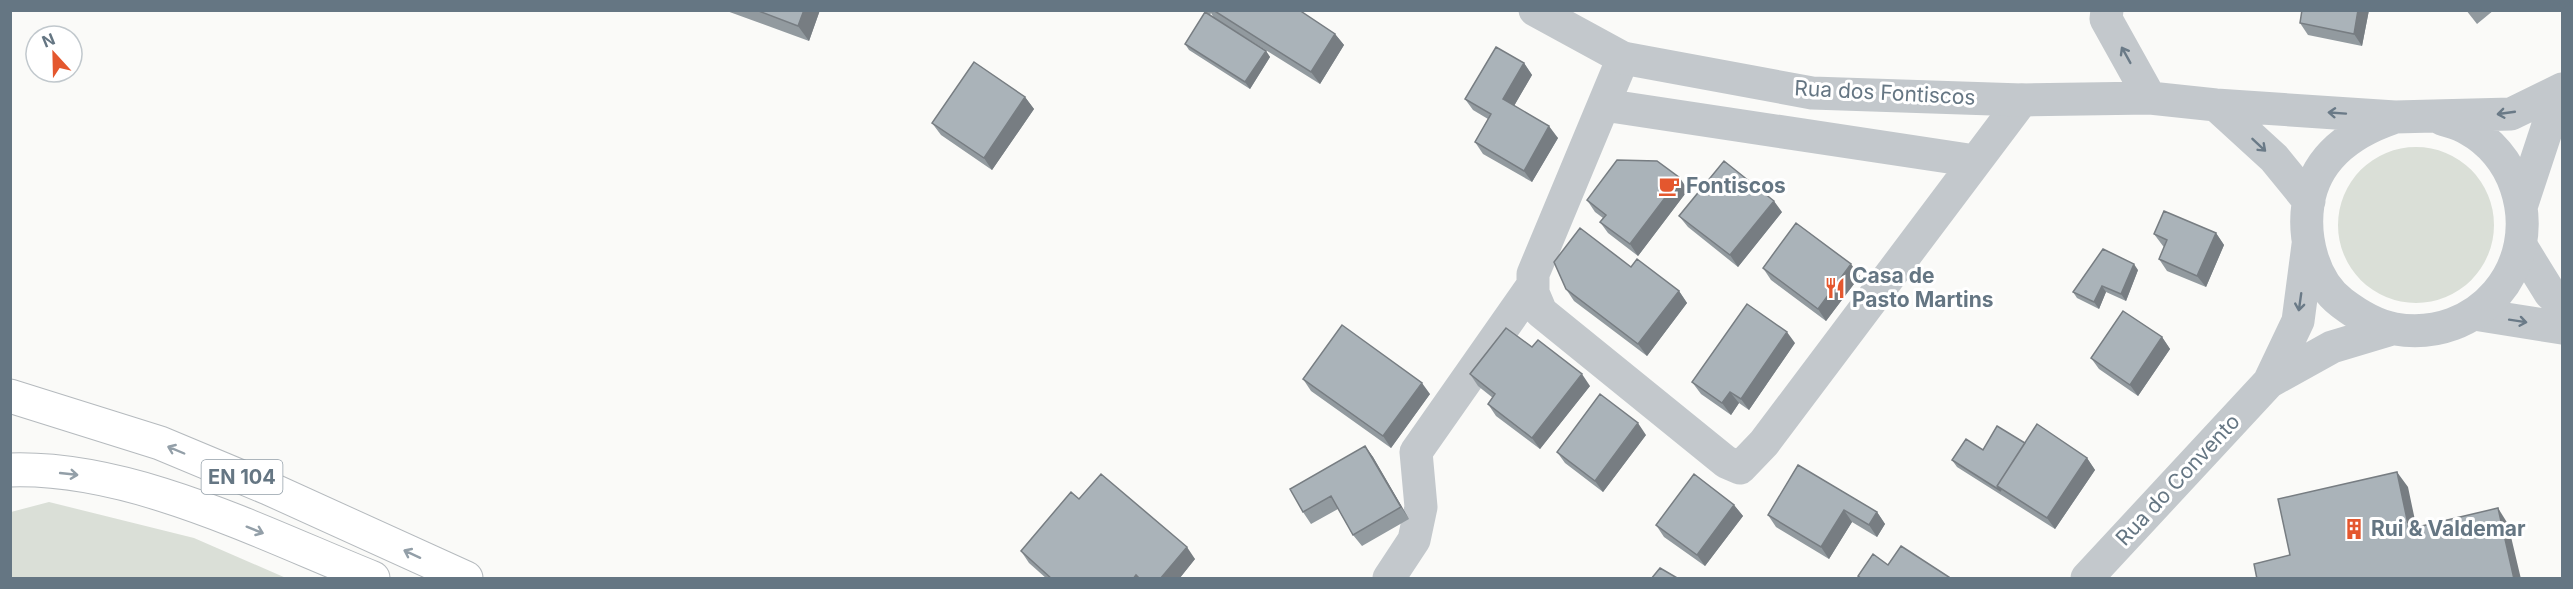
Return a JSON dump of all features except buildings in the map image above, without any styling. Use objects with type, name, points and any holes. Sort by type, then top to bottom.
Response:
[{"type":"main road","name":"EN 104","points":[[10,396],[160,443],[278,493],[466,579]]},
{"type":"main road","name":"EN 104","points":[[10,470],[94,477],[148,491],[213,513],[373,579]]},
{"type":"street","name":"Rua dos Fontiscos","points":[[1535,10],[1623,58],[1812,93],[2022,100],[2150,98],[2216,105],[2395,117]]},
{"type":"street","points":[[2107,10],[2106,19],[2150,98]]},
{"type":"street","points":[[1623,58],[1533,273],[1533,293],[1541,312],[1726,462],[1740,468],[1764,443],[2022,100]]},
{"type":"street","points":[[2438,117],[2467,128],[2493,147],[2512,173],[2522,204],[2522,246],[2512,273],[2496,296],[2474,314],[2449,325],[2421,332],[2392,329],[2363,318],[2337,299],[2319,274],[2308,244],[2306,222],[2309,201],[2320,171],[2339,146],[2365,128],[2395,117],[2511,114],[2561,91]]},
{"type":"street","points":[[2522,204],[2561,91]]},
{"type":"street","points":[[1604,105],[1975,161]]},
{"type":"street","points":[[2216,105],[2274,158],[2309,201]]},
{"type":"street","name":"Rua do Convento","points":[[2087,579],[2269,382],[2298,321],[2308,244]]},
{"type":"street","points":[[2522,246],[2550,293],[2562,305]]},
{"type":"street","points":[[1389,579],[1414,540],[1420,507],[1416,452],[1533,285]]},
{"type":"street","points":[[2474,314],[2562,328]]},
{"type":"street","name":"Rua do Convento","points":[[2269,382],[2332,348],[2392,329]]},
{"type":"shaded area","points":[[2416,147],[2446,153],[2471,170],[2488,195],[2494,225],[2488,255],[2471,280],[2446,297],[2416,303],[2386,297],[2361,280],[2344,255],[2338,225],[2344,195],[2361,170],[2386,153]]},
{"type":"shaded area","points":[[49,502],[194,538],[286,578],[11,578],[11,512]]},
{"type":"place","name":"Fontiscos","points":[[1669,186]]},
{"type":"place","name":"Casa de Pasto Martins","points":[[1835,288]]},
{"type":"place","name":"Rui & Valdemar","points":[[2354,529]]}]
